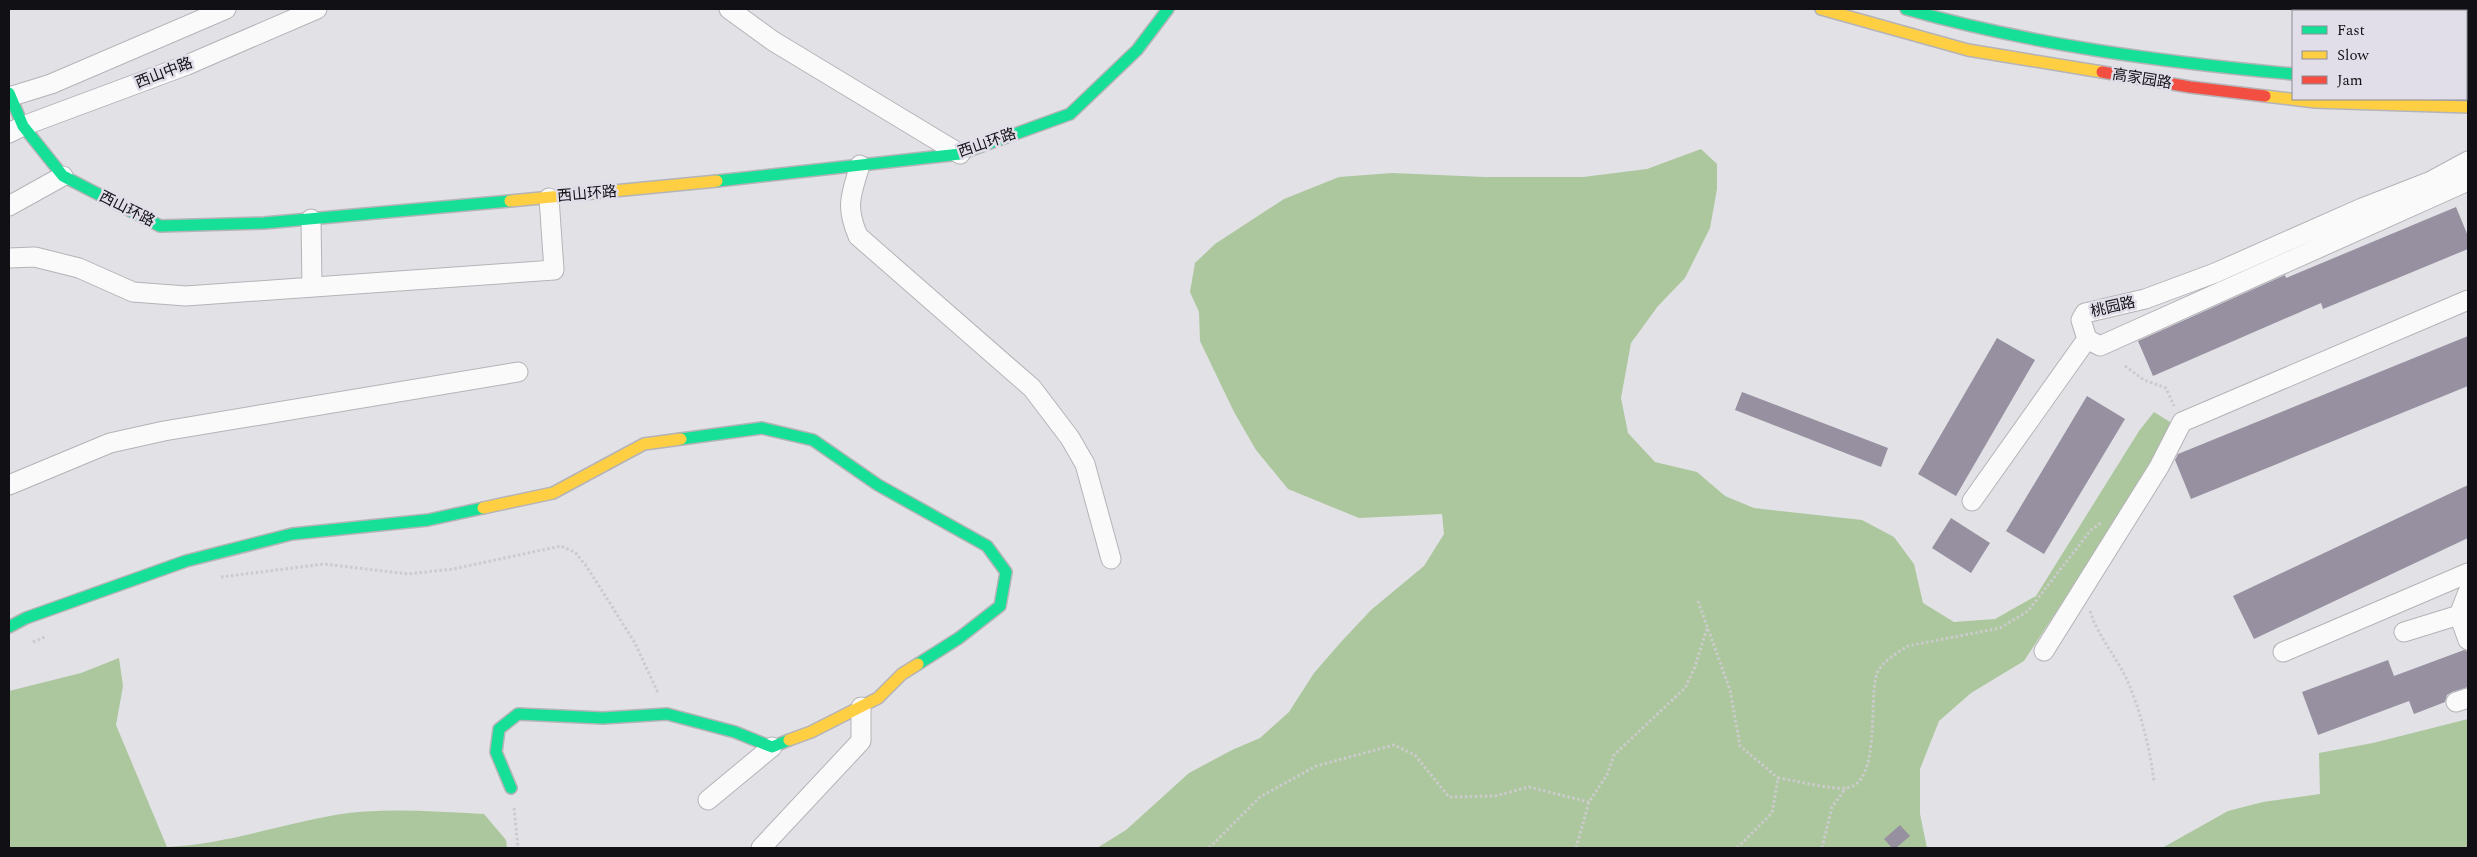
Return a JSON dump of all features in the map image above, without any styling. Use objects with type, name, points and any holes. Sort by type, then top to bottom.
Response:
[{"type":"street","points":[[9,96],[50,84],[226,9]]},
{"type":"street","name":"西山中路","points":[[16,130],[187,65],[317,9]]},
{"type":"street","points":[[729,9],[772,41],[960,154]]},
{"type":"street","name":"西山环路","points":[[9,96],[16,130],[63,176],[160,226],[264,223],[549,198],[960,154],[1070,114],[1137,50],[1168,9]]},
{"type":"street","name":"高家园路","points":[[1821,9],[1968,50],[2190,87],[2292,99]]},
{"type":"street","name":"高家园路","points":[[1906,9],[1973,23],[2030,40],[2171,63],[2292,74]]},
{"type":"street","points":[[1968,50],[1973,23]]},
{"type":"street","name":"高家园路","points":[[2298,100],[2468,107]]},
{"type":"street","name":"桃园路","points":[[2468,161],[2431,181],[2362,208],[2215,274],[2145,299],[2085,313],[2081,320],[2087,339],[2100,346],[2468,181]]},
{"type":"street","points":[[860,165],[850,200],[850,218],[858,236],[1032,388],[1070,438],[1085,464],[1111,559]]},
{"type":"street","points":[[9,206],[63,176]]},
{"type":"street","points":[[9,258],[35,257],[79,268],[132,292],[186,296],[554,270],[549,198]]},
{"type":"street","points":[[312,219],[312,287]]},
{"type":"street","points":[[2044,650],[2159,466],[2182,422],[2468,300]]},
{"type":"street","points":[[1972,501],[2087,339]]},
{"type":"street","points":[[9,485],[110,443],[146,435],[518,372]]},
{"type":"street","points":[[9,626],[26,618],[186,560],[292,534],[428,520],[553,493],[644,444],[762,428],[813,440],[878,485],[987,546],[1006,572],[1000,606],[959,638],[902,674],[878,698],[810,732],[772,747],[708,800]]},
{"type":"street","points":[[2283,652],[2468,574]]},
{"type":"street","points":[[2468,592],[2459,615],[2468,640]]},
{"type":"street","points":[[2404,632],[2459,615]]},
{"type":"street","points":[[761,848],[861,741],[861,707]]},
{"type":"street","points":[[511,788],[496,752],[499,729],[518,714],[603,718],[667,714],[736,732],[772,747]]},
{"type":"path","points":[[2125,366],[2144,380],[2166,388],[2182,422]]},
{"type":"path","points":[[1822,848],[1832,807],[1846,788],[1858,782],[1870,760],[1877,672],[1895,654],[1908,646],[2000,628],[2028,611],[2092,530],[2103,521]]},
{"type":"path","points":[[218,577],[324,564],[408,574],[453,569],[561,546],[575,552],[587,567],[636,643],[667,714]]},
{"type":"path","points":[[2082,589],[2096,629],[2128,681],[2150,751],[2154,782]]},
{"type":"path","points":[[1698,601],[1730,690],[1740,746],[1778,778],[1846,788]]},
{"type":"path","points":[[1576,848],[1589,802],[1607,774],[1614,755],[1685,688],[1695,667],[1707,628]]},
{"type":"path","points":[[31,642],[48,636]]},
{"type":"path","points":[[1209,848],[1260,797],[1308,770],[1316,766],[1394,745],[1415,755],[1449,797],[1496,796],[1529,787],[1589,802]]},
{"type":"path","points":[[1737,848],[1772,813],[1778,778]]},
{"type":"path","points":[[511,788],[518,848]]},
{"type":"green space","points":[[1701,149],[1717,164],[1717,189],[1710,228],[1685,278],[1658,306],[1631,343],[1621,398],[1628,433],[1655,462],[1697,472],[1725,496],[1754,508],[1862,520],[1894,537],[1914,564],[1923,603],[1954,622],[1995,619],[2036,596],[2139,431],[2154,412],[2170,422],[2167,443],[2024,661],[1971,693],[1939,721],[1920,769],[1920,814],[1927,848],[1097,848],[1126,830],[1189,773],[1232,750],[1260,738],[1289,712],[1314,673],[1371,610],[1424,566],[1444,534],[1442,514],[1359,518],[1288,489],[1256,450],[1234,412],[1200,341],[1199,312],[1190,292],[1195,263],[1215,244],[1284,199],[1339,177],[1392,173],[1485,177],[1583,177],[1647,169]]},
{"type":"green space","points":[[119,658],[123,686],[116,725],[167,847],[231,838],[335,815],[372,811],[428,811],[484,814],[506,840],[507,848],[9,848],[9,691],[81,673]]},
{"type":"green space","points":[[2468,719],[2468,848],[2162,848],[2228,811],[2263,802],[2320,794],[2319,753],[2373,743]]},
{"type":"building","points":[[2456,207],[2468,236],[2468,249],[2323,309],[2321,303],[2153,376],[2138,341],[2285,275],[2286,278]]},
{"type":"building","points":[[2468,336],[2468,386],[2191,499],[2175,460],[2178,454]]},
{"type":"building","points":[[1997,338],[2035,360],[1956,496],[1918,474]]},
{"type":"building","points":[[1742,392],[1888,448],[1881,467],[1735,410]]},
{"type":"building","points":[[2087,396],[2125,419],[2044,554],[2006,531]]},
{"type":"building","points":[[2468,485],[2468,538],[2254,639],[2233,596]]},
{"type":"building","points":[[1951,518],[1990,543],[1971,573],[1932,548]]},
{"type":"building","points":[[2464,650],[2468,651],[2468,687],[2447,695],[2445,702],[2414,714],[2409,701],[2318,735],[2302,692],[2388,660],[2394,676]]},
{"type":"building","points":[[1900,825],[1910,836],[1896,848],[1892,848],[1884,839]]},
{"type":"traffic: fast","points":[[717,181],[960,154],[1070,114],[1137,50],[1168,9]]},
{"type":"traffic: fast","points":[[1906,9],[1954,22],[2050,42],[2146,58],[2292,74]]},
{"type":"traffic: fast","points":[[9,93],[23,126],[63,176],[160,226],[264,223],[510,201]]},
{"type":"traffic: fast","points":[[681,439],[762,428],[813,440],[878,485],[987,546],[1006,572],[1000,606],[959,638],[918,664]]},
{"type":"traffic: fast","points":[[9,627],[26,618],[186,561],[292,534],[428,520],[483,508]]},
{"type":"traffic: fast","points":[[511,788],[496,752],[499,729],[518,714],[603,718],[667,714],[735,732],[772,747],[789,740]]},
{"type":"traffic: slow","points":[[1821,9],[1968,50],[2102,72]]},
{"type":"traffic: slow","points":[[2265,96],[2292,99]]},
{"type":"traffic: slow","points":[[2298,100],[2468,107]]},
{"type":"traffic: slow","points":[[510,201],[717,181]]},
{"type":"traffic: slow","points":[[483,508],[553,493],[644,444],[681,439]]},
{"type":"traffic: slow","points":[[789,740],[811,732],[878,698],[902,674],[918,664]]},
{"type":"traffic: jam","points":[[2102,72],[2190,87],[2265,96]]}]
